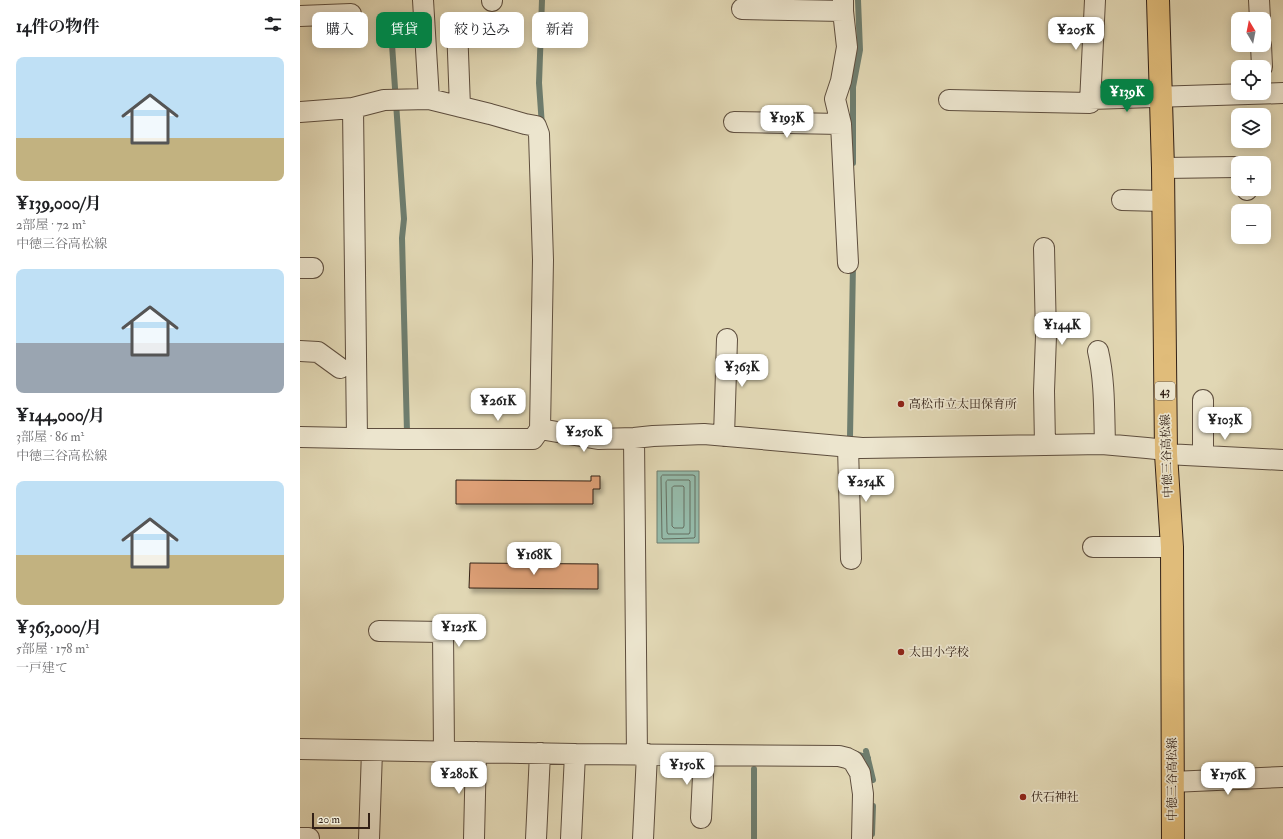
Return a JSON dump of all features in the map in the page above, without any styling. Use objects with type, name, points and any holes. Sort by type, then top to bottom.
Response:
[{"type":"main road","name":"中徳三谷高松線","points":[[1158,0],[1162,96],[1166,452],[1172,547],[1173,839]]},
{"type":"street","points":[[423,0],[429,100]]},
{"type":"street","points":[[949,100],[1090,103],[1095,0]]},
{"type":"street","points":[[1259,0],[1260,12]]},
{"type":"street","points":[[742,9],[843,6],[847,47],[841,81],[835,99],[841,124],[848,263]]},
{"type":"street","points":[[300,16],[312,16]]},
{"type":"street","points":[[458,48],[460,107]]},
{"type":"street","points":[[1271,93],[1283,93]]},
{"type":"street","points":[[1090,99],[1110,97],[1231,94]]},
{"type":"street","points":[[300,112],[353,108],[384,100],[429,100],[536,126],[539,134],[543,260],[540,429],[533,438],[300,437]]},
{"type":"street","points":[[353,108],[357,438]]},
{"type":"street","points":[[734,122],[841,124]]},
{"type":"street","points":[[1163,168],[1231,167]]},
{"type":"street","points":[[1122,200],[1163,201]]},
{"type":"street","points":[[1044,248],[1046,336],[1044,391],[1045,445]]},
{"type":"street","points":[[724,436],[727,339]]},
{"type":"street","points":[[300,351],[318,352],[340,368]]},
{"type":"street","points":[[1098,351],[1102,366],[1104,444]]},
{"type":"street","points":[[1203,400],[1203,456]]},
{"type":"street","points":[[540,429],[598,439],[704,434],[862,448],[1104,444],[1203,456],[1283,460]]},
{"type":"street","points":[[634,438],[643,839]]},
{"type":"street","points":[[848,447],[851,560]]},
{"type":"street","points":[[1093,547],[1172,547]]},
{"type":"street","points":[[380,631],[443,632],[444,752]]},
{"type":"street","points":[[300,749],[574,754],[839,756],[852,761],[860,773],[863,794],[862,839]]},
{"type":"street","points":[[369,839],[372,750]]},
{"type":"street","points":[[474,839],[476,752]]},
{"type":"street","points":[[536,839],[540,753]]},
{"type":"street","points":[[571,839],[574,754]]},
{"type":"street","points":[[701,818],[704,755]]},
{"type":"street","points":[[1172,782],[1283,777]]},
{"type":"water","points":[[657,471],[699,471],[699,543],[657,543]]},
{"type":"building","points":[[591,476],[600,476],[600,489],[593,489],[593,504],[456,504],[456,480],[591,481]]},
{"type":"building","points":[[470,563],[598,564],[598,589],[469,588]]},
{"type":"waterway","points":[[542,0],[539,83],[542,126]]},
{"type":"waterway","points":[[853,163],[853,87],[860,50],[858,0]]},
{"type":"waterway","points":[[392,48],[404,219],[402,238],[407,432],[412,432]]},
{"type":"waterway","points":[[850,437],[853,264]]},
{"type":"waterway","points":[[866,751],[873,780]]},
{"type":"waterway","points":[[854,753],[868,758]]},
{"type":"waterway","points":[[754,769],[754,839]]},
{"type":"waterway","points":[[872,834],[873,806]]},
{"type":"place","name":"高松市立太田保育所","points":[[901,404]]},
{"type":"place","name":"太田小学校","points":[[901,652]]},
{"type":"place","name":"伏石神社","points":[[1023,797]]}]
